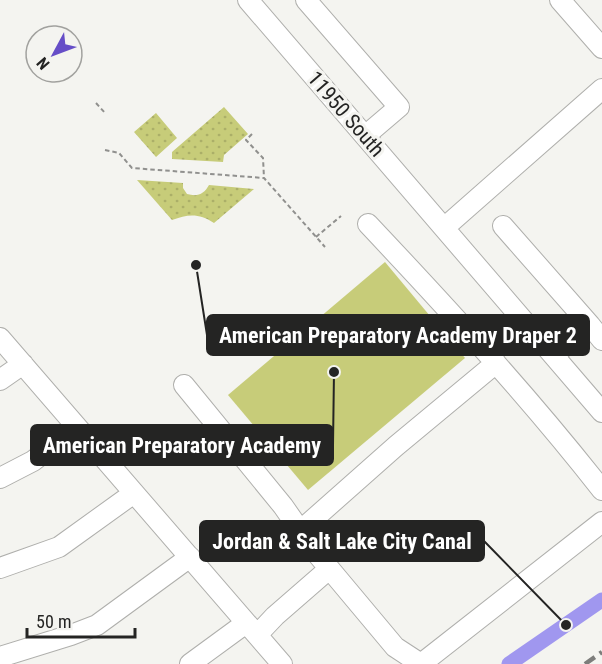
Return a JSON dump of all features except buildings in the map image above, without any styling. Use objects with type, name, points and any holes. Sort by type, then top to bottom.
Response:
[{"type":"street","name":"11950 South","points":[[248,0],[602,412]]},
{"type":"street","points":[[306,0],[399,107],[365,136]]},
{"type":"street","points":[[560,0],[602,48]]},
{"type":"street","points":[[444,228],[602,88]]},
{"type":"street","points":[[368,224],[459,320],[602,490]]},
{"type":"street","points":[[503,226],[596,332],[554,355]]},
{"type":"street","points":[[0,338],[282,664]]},
{"type":"street","points":[[300,531],[396,446],[496,363]]},
{"type":"street","points":[[0,380],[23,364]]},
{"type":"street","points":[[184,385],[283,506],[329,569],[395,647],[421,664],[602,522]]},
{"type":"street","points":[[0,478],[33,461],[77,427]]},
{"type":"street","points":[[0,568],[59,547],[134,493]]},
{"type":"street","points":[[0,657],[72,635],[96,625],[190,557]]},
{"type":"street","points":[[190,664],[274,616],[329,569]]},
{"type":"path","points":[[96,103],[106,114]]},
{"type":"path","points":[[252,134],[246,140],[263,158],[264,178],[325,247]]},
{"type":"path","points":[[105,150],[119,153],[132,168],[264,178]]},
{"type":"path","points":[[316,237],[341,216]]},
{"type":"green space","points":[[224,107],[248,134],[224,155],[223,162],[172,159],[172,152]]},
{"type":"green space","points":[[156,113],[177,138],[156,157],[134,132]]},
{"type":"green space","points":[[137,180],[183,183],[187,194],[194,195],[203,193],[209,185],[254,189],[214,223],[203,217],[193,216],[172,220]]},
{"type":"green space","points":[[385,262],[465,358],[308,490],[228,395]]},
{"type":"waterway","points":[[509,664],[602,600]]},
{"type":"railway","points":[[585,664],[602,652]]},
{"type":"place","name":"American Preparatory Academy Draper 2","points":[[196,265]]},
{"type":"place","name":"American Preparatory Academy","points":[[334,372]]},
{"type":"place","name":"Jordan & Salt Lake City Canal","points":[[566,625]]}]
